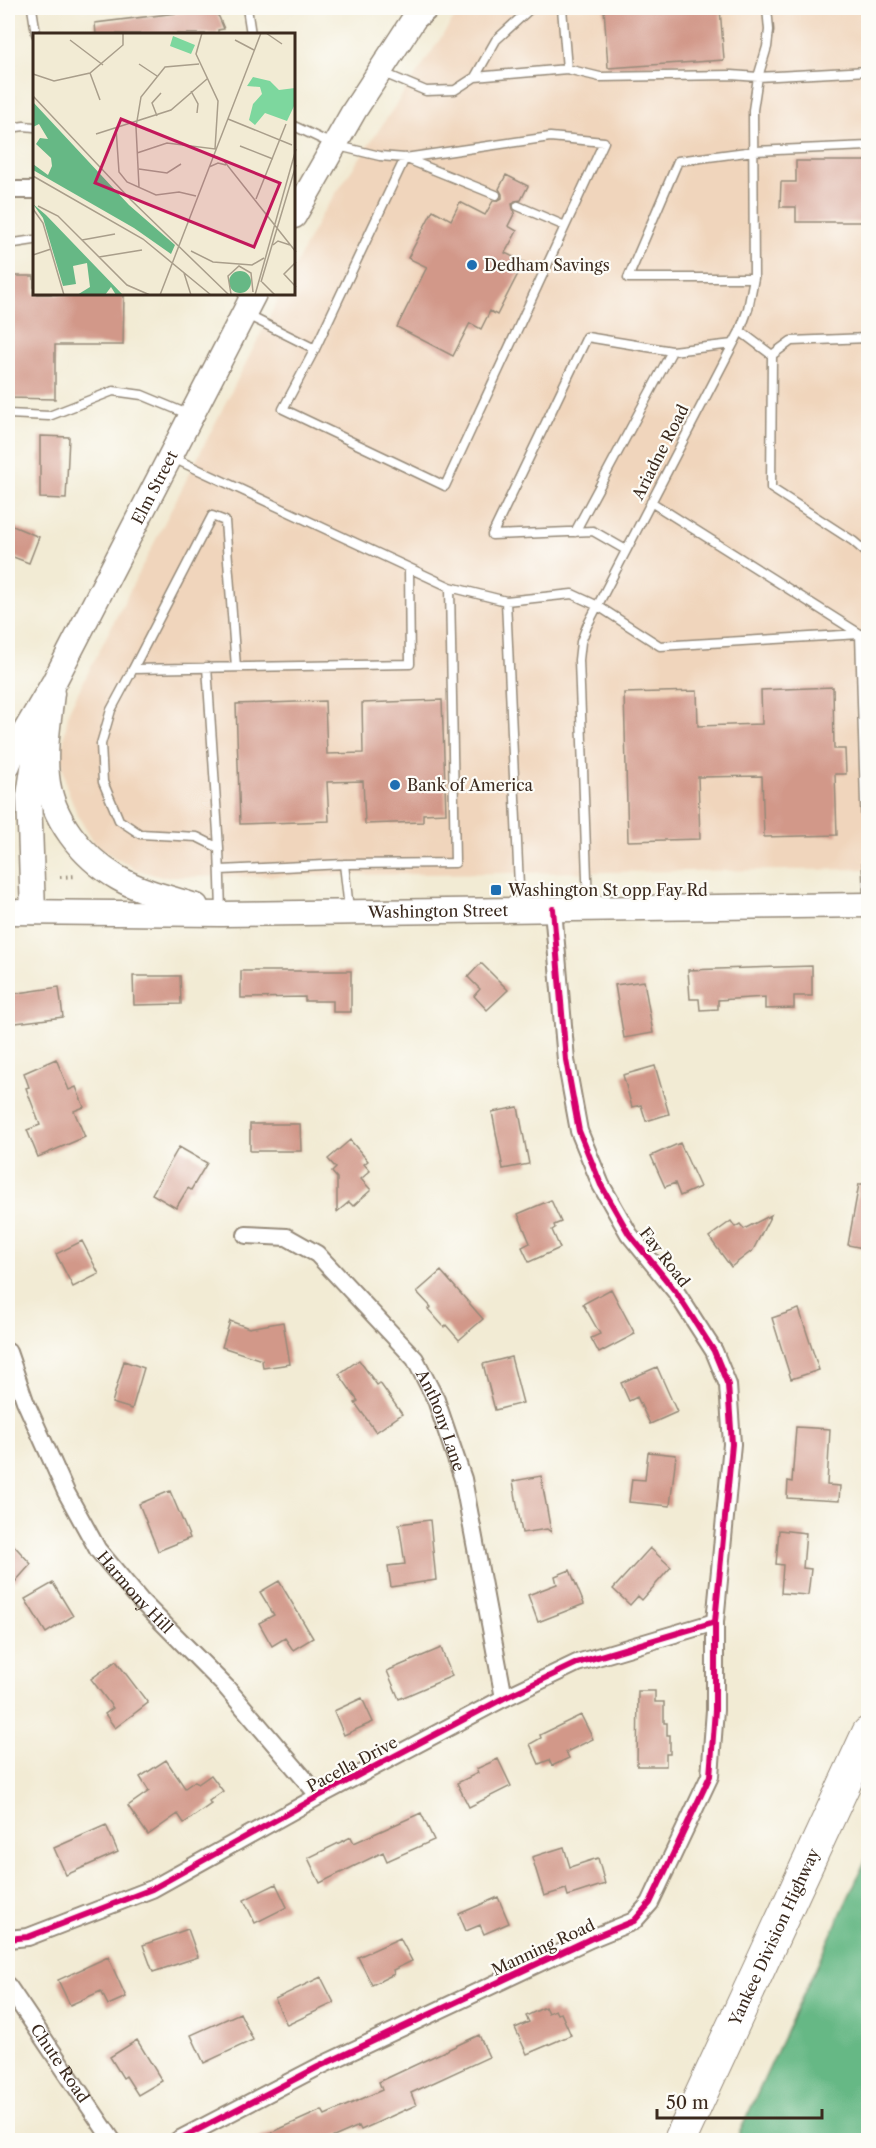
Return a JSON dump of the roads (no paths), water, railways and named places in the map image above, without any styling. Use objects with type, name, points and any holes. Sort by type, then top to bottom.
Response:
[{"type":"highway","name":"Yankee Division Highway","points":[[680,2140],[868,1733]]},
{"type":"main road","points":[[296,208],[420,9]]},
{"type":"main road","name":"Elm Street","points":[[8,765],[14,750],[54,682],[249,304]]},
{"type":"main road","points":[[54,682],[48,729],[47,778],[58,817],[71,836],[87,854],[118,878],[151,892],[221,914]]},
{"type":"main road","name":"Elm Street","points":[[33,912],[28,815],[29,786],[34,756],[54,682]]},
{"type":"main road","name":"Washington Street","points":[[8,912],[221,914],[868,905]]},
{"type":"street","points":[[8,189],[33,190]]},
{"type":"street","name":"Fay Road","points":[[554,909],[566,1060],[579,1131],[601,1185],[629,1234],[682,1302],[714,1351],[728,1385],[732,1444],[715,1622]]},
{"type":"street","name":"Anthony Lane","points":[[246,1235],[287,1237],[317,1254],[415,1359],[436,1400],[464,1479],[504,1698]]},
{"type":"street","name":"Harmony Hill","points":[[9,1359],[25,1401],[66,1492],[98,1550],[140,1600],[226,1687],[319,1796]]},
{"type":"street","name":"Pacella Drive","points":[[8,1940],[28,1937],[152,1889],[319,1796],[504,1698],[577,1663],[715,1622]]},
{"type":"street","name":"Manning Road","points":[[178,2140],[318,2067],[634,1921],[651,1903],[710,1776],[715,1710],[715,1622]]},
{"type":"street","name":"Chute Road","points":[[8,1986],[112,2140]]},
{"type":"lane","points":[[32,8],[36,33]]},
{"type":"lane","points":[[247,8],[251,33]]},
{"type":"lane","points":[[475,77],[496,40],[531,8]]},
{"type":"lane","points":[[562,8],[567,69]]},
{"type":"lane","name":"Ariadne Road","points":[[588,909],[579,660],[581,642],[626,550],[740,331],[748,309],[754,278],[753,110],[758,77],[767,47],[769,30],[767,8]]},
{"type":"lane","points":[[380,72],[426,91],[454,90],[475,77],[567,69],[600,77],[731,75],[758,77],[868,71]]},
{"type":"lane","points":[[10,128],[24,126],[33,128]]},
{"type":"lane","points":[[296,127],[334,145],[380,156],[405,158],[550,137],[604,142],[445,486],[283,409],[315,349],[405,158]]},
{"type":"lane","points":[[754,278],[628,278],[678,161],[754,151],[868,146]]},
{"type":"lane","points":[[405,158],[496,195]]},
{"type":"lane","points":[[518,206],[565,226]]},
{"type":"lane","points":[[8,243],[33,240]]},
{"type":"lane","points":[[249,304],[315,349]]},
{"type":"lane","points":[[740,331],[772,355]]},
{"type":"lane","points":[[626,550],[593,531],[492,535],[587,337],[672,351],[733,344]]},
{"type":"lane","points":[[772,355],[792,340],[868,338]]},
{"type":"lane","points":[[575,532],[672,351]]},
{"type":"lane","points":[[772,355],[771,488],[853,541],[868,554]]},
{"type":"lane","points":[[8,414],[49,416],[113,391],[142,395],[191,416]]},
{"type":"lane","points":[[170,456],[450,587],[506,601],[572,594],[598,606],[660,646],[860,634]]},
{"type":"lane","points":[[651,502],[860,634]]},
{"type":"lane","points":[[219,848],[197,837],[140,834],[119,820],[103,782],[101,744],[111,711],[212,516],[225,521],[236,667]]},
{"type":"lane","points":[[133,669],[410,664],[409,568]]},
{"type":"lane","points":[[221,870],[344,864],[455,863],[450,587]]},
{"type":"lane","points":[[506,601],[520,910]]},
{"type":"lane","points":[[860,634],[868,905]]},
{"type":"lane","points":[[207,667],[221,870],[221,914]]},
{"type":"lane","points":[[344,864],[350,912]]},
{"type":"place","name":"Dedham Savings","points":[[472,265]]},
{"type":"place","name":"Bank of America","points":[[395,785]]},
{"type":"place","name":"Washington St opp Fay Rd","points":[[496,890]]}]
